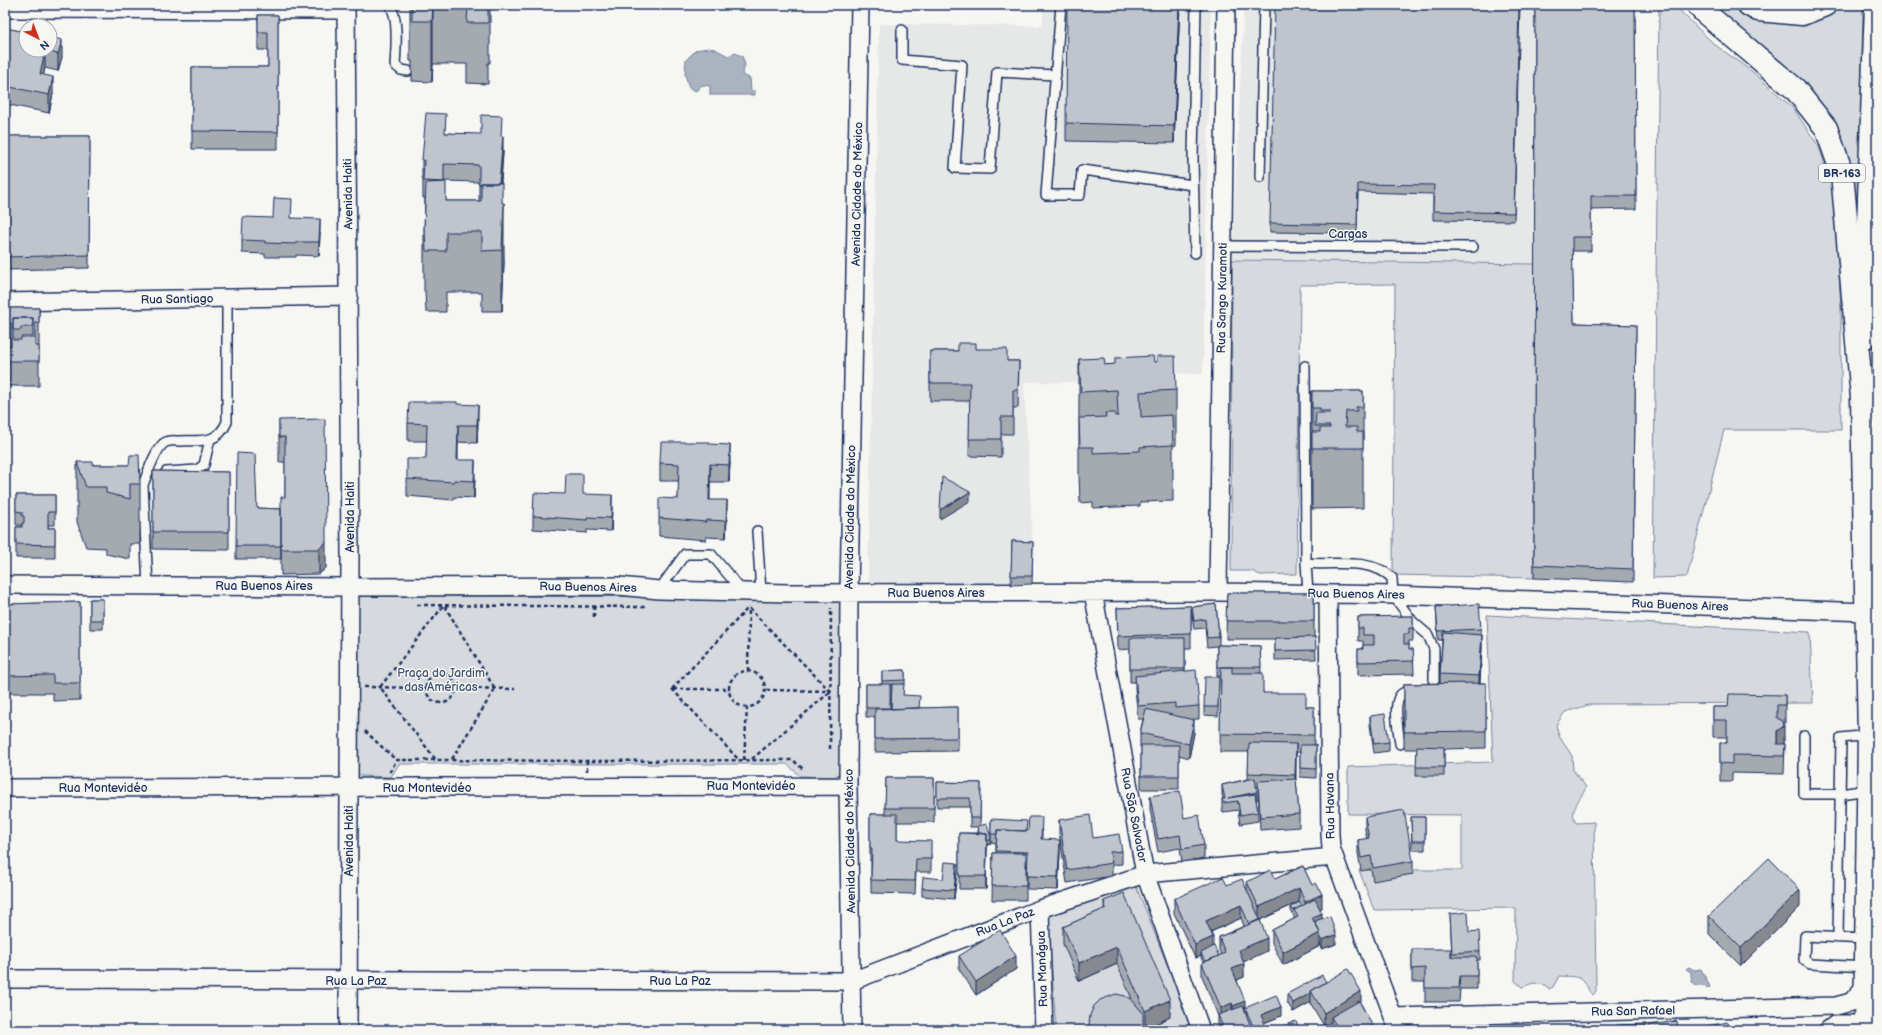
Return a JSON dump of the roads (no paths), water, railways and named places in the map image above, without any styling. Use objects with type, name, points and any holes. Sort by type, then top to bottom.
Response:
[{"type":"main road","name":"BR-163","points":[[1698,5],[1704,12],[1795,89],[1826,128],[1842,173],[1862,398],[1869,735],[1865,1027]]},
{"type":"main road","points":[[1749,5],[1758,10],[1802,14],[1825,5]]},
{"type":"main road","points":[[1862,398],[1876,5]]},
{"type":"street","name":"Avenida Cidade do México","points":[[852,1030],[848,786],[848,593],[860,5]]},
{"type":"street","name":"Rua Sango Kuramoti","points":[[1218,592],[1226,5]]},
{"type":"street","points":[[5,10],[90,8],[346,8]]},
{"type":"street","name":"Avenida Haiti","points":[[346,8],[350,587],[348,1030]]},
{"type":"street","name":"Rua Santiago","points":[[5,302],[349,296]]},
{"type":"street","name":"Rua Buenos Aires","points":[[5,585],[350,587],[620,586],[758,600],[848,593],[1308,593],[1867,612]]},
{"type":"street","name":"Rua São Salvador","points":[[1093,592],[1145,874],[1201,1030]]},
{"type":"street","name":"Rua Havana","points":[[1328,594],[1330,834],[1334,857],[1395,1023]]},
{"type":"street","name":"Rua Montevidéo","points":[[5,788],[848,786]]},
{"type":"street","name":"Rua La Paz","points":[[5,979],[852,981],[1040,909],[1145,874],[1334,857]]},
{"type":"street","name":"Rua Manágua","points":[[1040,909],[1044,1030]]},
{"type":"street","name":"Rua San Rafael","points":[[1395,1023],[1836,1006],[1851,1002],[1866,976]]},
{"type":"street","points":[[1828,1030],[1836,1024],[1865,1027]]},
{"type":"lane","points":[[389,5],[393,8],[395,19],[395,65],[401,70],[408,71]]},
{"type":"lane","points":[[1061,5],[1046,195],[1080,195],[1082,170],[1193,185]]},
{"type":"lane","points":[[1195,253],[1193,185],[1196,5]]},
{"type":"lane","points":[[1260,176],[1264,5]]},
{"type":"lane","points":[[902,30],[902,60],[962,65],[955,168],[990,169],[997,72],[1056,75]]},
{"type":"lane","name":"Cargas","points":[[1222,246],[1473,247]]},
{"type":"lane","points":[[148,586],[143,485],[147,473],[160,448],[167,441],[210,439],[219,436],[227,422],[227,298]]},
{"type":"lane","points":[[1306,366],[1306,563],[1308,593]]},
{"type":"lane","points":[[147,473],[197,470],[204,465],[210,439]]},
{"type":"lane","points":[[757,531],[758,600]]},
{"type":"lane","points":[[659,590],[685,554],[711,554],[742,599]]},
{"type":"lane","points":[[1306,563],[1366,565],[1386,572],[1392,578],[1393,595],[1413,622],[1428,635],[1434,648],[1434,684],[1428,691],[1404,693],[1399,696],[1396,706],[1400,744]]},
{"type":"lane","points":[[1838,938],[1841,738],[1869,735]]},
{"type":"lane","points":[[1804,736],[1804,794],[1840,794],[1868,790]]},
{"type":"lane","points":[[1866,939],[1805,936],[1804,960],[1810,964],[1866,976]]},
{"type":"park label","name":"Praça do Jardim das Américas","points":[[441,680]]}]
